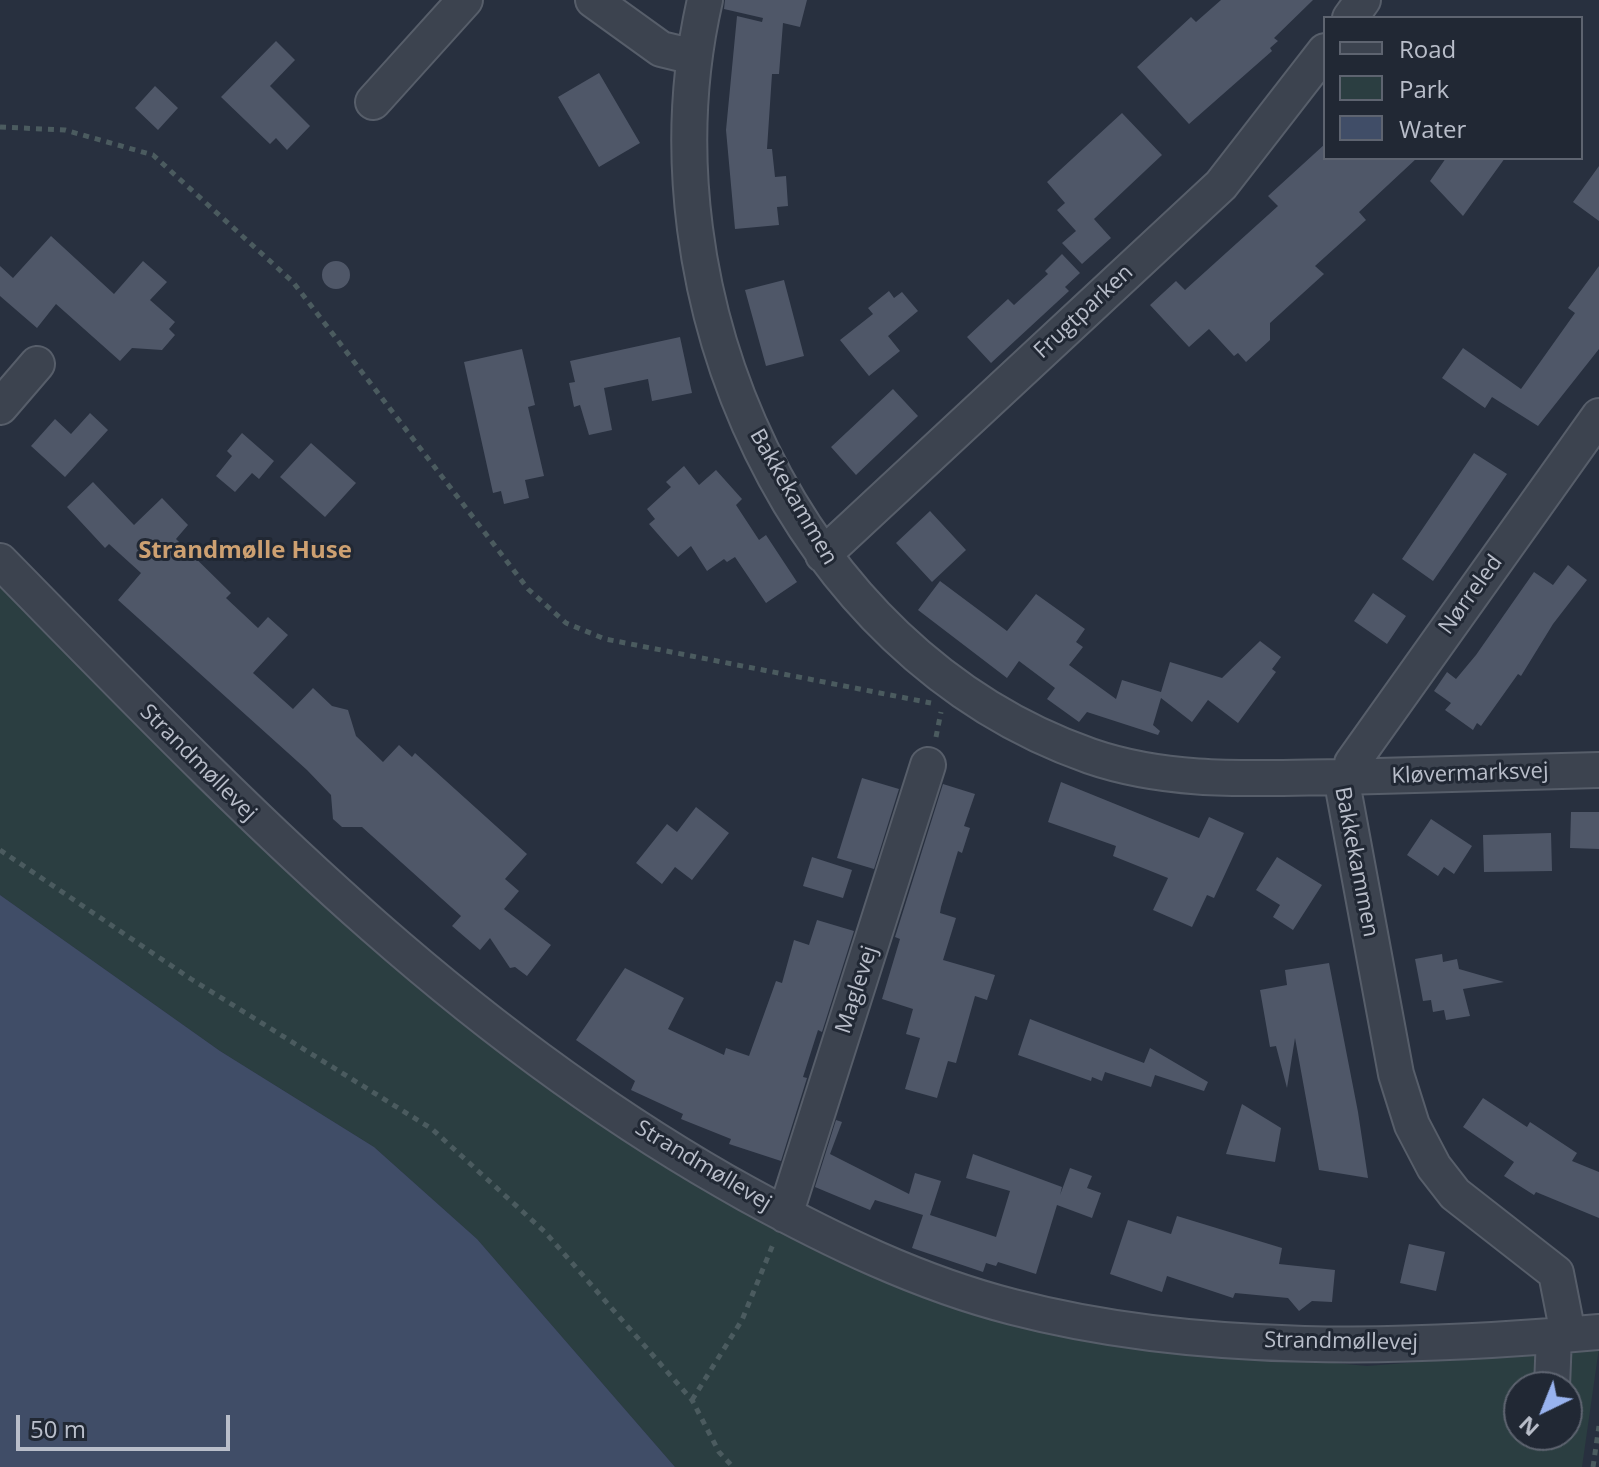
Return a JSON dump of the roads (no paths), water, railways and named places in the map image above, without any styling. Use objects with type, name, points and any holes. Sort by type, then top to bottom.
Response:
[{"type":"street","points":[[373,102],[465,0]]},
{"type":"street","points":[[593,0],[661,49],[694,57]]},
{"type":"street","name":"Bakkekammen","points":[[705,0],[694,57],[691,145],[694,215],[718,336],[743,406],[763,448],[823,555],[890,634],[965,693],[1059,744],[1138,769],[1185,777],[1347,777],[1396,1074],[1412,1125],[1434,1167],[1455,1194],[1556,1273],[1574,1334],[1559,1371]]},
{"type":"street","name":"Frugtparken","points":[[823,555],[1221,185],[1323,54]]},
{"type":"street","points":[[0,407],[37,364]]},
{"type":"street","name":"Nørreled","points":[[1347,777],[1352,763],[1599,416]]},
{"type":"street","name":"Strandmøllevej","points":[[0,561],[247,812],[333,894],[420,967],[600,1102],[701,1168],[785,1215],[887,1263],[982,1298],[1111,1326],[1350,1345],[1415,1345],[1574,1334]]},
{"type":"street","name":"Maglevej","points":[[785,1215],[928,765]]},
{"type":"street","name":"Kløvermarksvej","points":[[1347,777],[1599,770]]},
{"type":"water","points":[[0,895],[220,1051],[374,1147],[477,1239],[675,1467],[0,1467]]},
{"type":"district","name":"Strandmølle Huse","points":[[245,551]]}]
